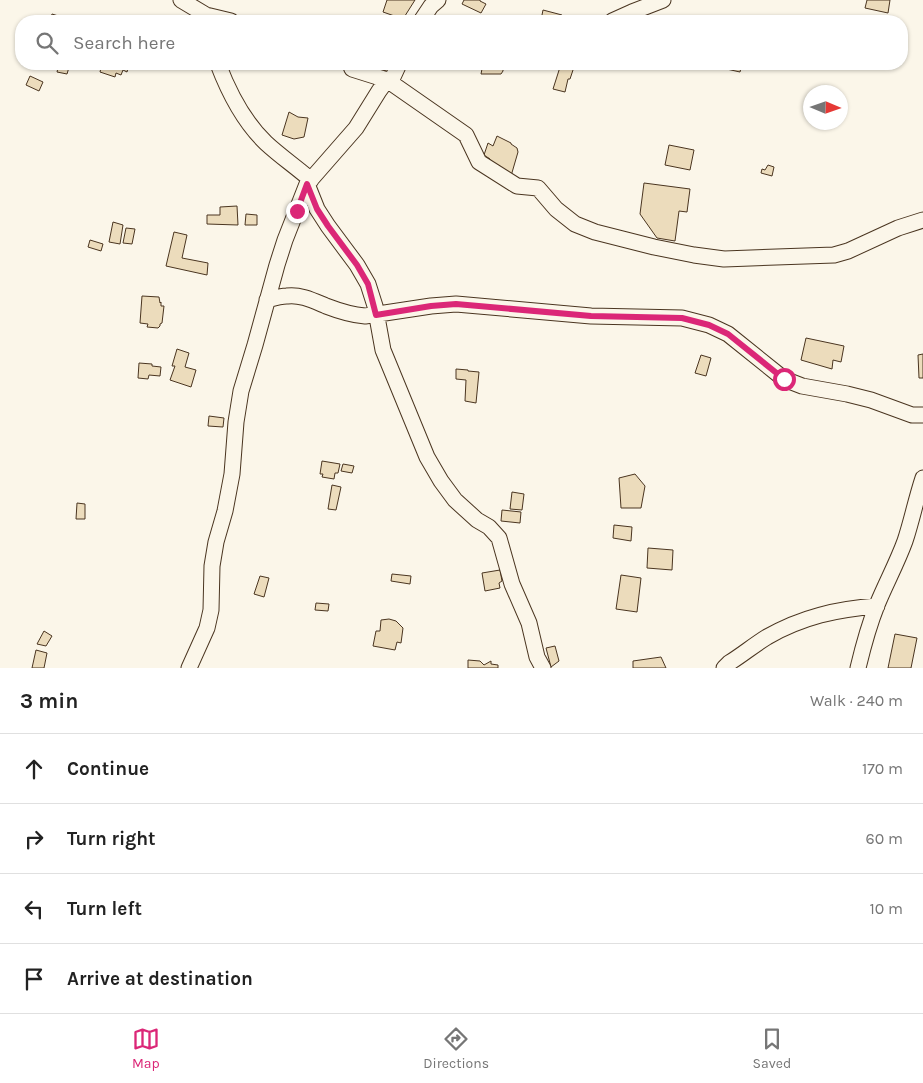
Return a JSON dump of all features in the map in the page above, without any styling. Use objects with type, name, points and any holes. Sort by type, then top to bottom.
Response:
[{"type":"street","points":[[181,0],[203,15]]},
{"type":"street","points":[[425,15],[438,0]]},
{"type":"street","points":[[625,15],[663,0]]},
{"type":"street","points":[[220,70],[226,86],[241,113],[265,142],[309,182],[317,209],[357,265],[368,284],[383,350],[432,465],[440,481],[455,500],[477,520],[489,527],[499,538],[512,584],[529,623],[537,657],[543,668]]},
{"type":"street","points":[[355,70],[387,80],[466,135],[479,162],[517,186],[538,188],[556,209],[575,224],[595,232],[694,255],[724,259],[771,258],[834,255],[848,251],[898,228],[923,220]]},
{"type":"street","points":[[189,668],[207,628],[211,610],[212,566],[232,474],[236,422],[241,391],[285,240],[309,182],[356,128],[387,80],[393,77],[396,70]]},
{"type":"street","points":[[267,300],[289,295],[311,300],[355,315],[365,316],[456,304],[591,316],[682,318],[709,325],[728,334],[784,379],[802,386],[847,394],[912,415],[923,416]]},
{"type":"street","points":[[858,668],[877,606],[906,540],[923,478]]},
{"type":"street","points":[[724,668],[767,638],[795,622],[828,612],[877,606]]},
{"type":"building","points":[[387,0],[415,0],[406,15],[392,15],[383,12]]},
{"type":"building","points":[[464,0],[480,0],[486,4],[481,13],[462,4]]},
{"type":"building","points":[[867,0],[890,0],[888,13],[865,8]]},
{"type":"building","points":[[543,10],[562,15],[542,15]]},
{"type":"building","points":[[58,70],[68,70],[67,74],[57,72]]},
{"type":"building","points":[[100,70],[123,70],[121,75],[116,73],[115,77],[100,72]]},
{"type":"building","points":[[384,70],[395,70],[393,74]]},
{"type":"building","points":[[482,70],[503,70],[501,74],[481,74]]},
{"type":"building","points":[[559,70],[573,70],[570,79],[568,79],[565,92],[553,89]]},
{"type":"building","points":[[30,76],[43,82],[39,91],[26,85]]},
{"type":"building","points":[[289,112],[298,117],[308,118],[304,137],[294,139],[282,135]]},
{"type":"building","points":[[497,136],[517,148],[518,152],[511,176],[489,164],[490,159],[484,155],[488,143],[493,146]]},
{"type":"building","points":[[669,145],[694,150],[690,170],[665,165]]},
{"type":"building","points":[[768,165],[774,167],[772,176],[761,173],[762,169],[765,170]]},
{"type":"building","points":[[644,183],[690,189],[687,212],[679,211],[675,241],[657,238],[640,214]]},
{"type":"building","points":[[237,206],[238,225],[207,224],[207,215],[220,215],[220,207]]},
{"type":"building","points":[[246,214],[257,215],[257,225],[245,225]]},
{"type":"building","points":[[113,222],[123,225],[120,244],[109,242]]},
{"type":"building","points":[[126,228],[135,229],[132,244],[123,243]]},
{"type":"building","points":[[174,232],[187,235],[182,258],[208,263],[207,275],[166,266]]},
{"type":"building","points":[[90,240],[103,244],[101,251],[88,247]]},
{"type":"building","points":[[142,296],[159,297],[161,306],[164,306],[162,323],[158,328],[147,327],[148,324],[140,323]]},
{"type":"building","points":[[806,338],[844,346],[841,362],[833,360],[832,369],[801,360]]},
{"type":"building","points":[[177,349],[189,353],[185,367],[196,370],[191,387],[170,380],[175,366],[172,366]]},
{"type":"building","points":[[923,354],[923,378],[919,378],[918,355]]},
{"type":"building","points":[[701,355],[711,358],[706,376],[695,373]]},
{"type":"building","points":[[139,363],[161,367],[160,376],[149,375],[148,379],[138,378]]},
{"type":"building","points":[[456,369],[479,372],[476,403],[465,401],[466,380],[456,379]]},
{"type":"building","points":[[209,416],[224,418],[223,427],[208,426]]},
{"type":"building","points":[[322,461],[340,464],[334,479],[322,477],[323,474],[320,474]]},
{"type":"building","points":[[343,464],[354,466],[352,473],[341,471]]},
{"type":"building","points":[[635,474],[645,486],[641,508],[621,508],[619,478]]},
{"type":"building","points":[[332,485],[341,487],[336,510],[328,509]]},
{"type":"building","points":[[512,492],[524,494],[522,510],[510,509]]},
{"type":"building","points":[[77,503],[85,504],[85,519],[76,519]]},
{"type":"building","points":[[502,510],[521,512],[520,523],[501,521]]},
{"type":"building","points":[[614,525],[632,527],[631,541],[613,538]]},
{"type":"building","points":[[648,548],[673,550],[672,570],[647,568]]},
{"type":"building","points":[[500,570],[502,581],[499,583],[500,588],[485,591],[482,573]]},
{"type":"building","points":[[392,574],[411,576],[410,584],[391,581]]},
{"type":"building","points":[[621,575],[641,578],[637,612],[616,609]]},
{"type":"building","points":[[260,576],[269,578],[264,597],[254,594]]},
{"type":"building","points":[[316,603],[329,604],[328,611],[315,610]]},
{"type":"building","points":[[389,619],[396,621],[403,628],[401,643],[397,642],[395,650],[373,646],[376,631],[380,631],[381,620]]},
{"type":"building","points":[[44,631],[52,636],[46,646],[37,644]]},
{"type":"building","points":[[895,634],[917,638],[911,668],[888,668]]},
{"type":"building","points":[[555,646],[559,661],[551,667],[546,648]]},
{"type":"building","points":[[36,650],[47,653],[44,668],[32,668]]},
{"type":"building","points":[[661,657],[666,668],[633,668],[633,661]]},
{"type":"building","points":[[468,660],[480,661],[484,665],[491,661],[491,664],[498,665],[498,668],[468,668]]},
{"type":"route","points":[[297,211],[307,184],[317,209],[357,265],[368,284],[376,315],[456,304],[591,316],[682,318],[698,321],[728,334],[784,379]]}]
